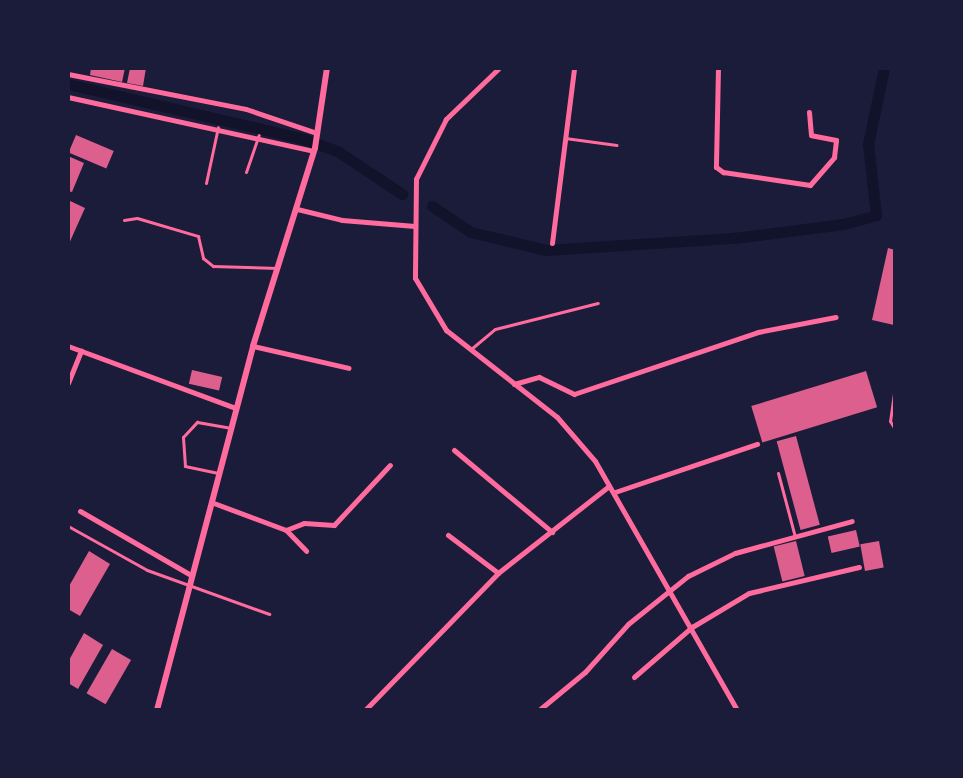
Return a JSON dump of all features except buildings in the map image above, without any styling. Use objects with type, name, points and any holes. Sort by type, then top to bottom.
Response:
[{"type":"street","points":[[157,710],[187,586],[253,346],[314,150],[327,68]]},
{"type":"street","points":[[499,68],[446,119],[416,179],[415,278],[446,330],[557,417],[595,461],[671,589],[737,710]]},
{"type":"street","points":[[552,243],[574,68]]},
{"type":"street","points":[[718,68],[716,167],[723,172],[810,185],[834,157],[836,140],[811,135],[809,112]]},
{"type":"street","points":[[68,74],[246,109],[318,133]]},
{"type":"street","points":[[68,97],[259,135],[314,150]]},
{"type":"street","points":[[297,209],[342,220],[415,226]]},
{"type":"street","points":[[513,384],[539,377],[574,394],[758,332],[836,317]]},
{"type":"street","points":[[68,346],[236,408]]},
{"type":"street","points":[[253,346],[349,368]]},
{"type":"street","points":[[68,383],[81,351]]},
{"type":"street","points":[[615,492],[757,444]]},
{"type":"street","points":[[454,450],[552,532]]},
{"type":"street","points":[[286,530],[304,523],[334,525],[390,465]]},
{"type":"street","points":[[365,710],[498,573],[609,486]]},
{"type":"street","points":[[210,502],[286,530],[306,551]]},
{"type":"street","points":[[80,511],[191,575]]},
{"type":"street","points":[[539,710],[671,589],[735,553],[852,521]]},
{"type":"street","points":[[448,535],[498,573]]},
{"type":"street","points":[[634,677],[692,627],[749,593],[859,567]]},
{"type":"lane","points":[[206,183],[218,127]]},
{"type":"lane","points":[[246,172],[259,135]]},
{"type":"lane","points":[[565,138],[617,145]]},
{"type":"lane","points":[[124,220],[137,218],[198,236],[203,258],[213,266],[278,268]]},
{"type":"lane","points":[[471,349],[495,329],[598,303]]},
{"type":"lane","points":[[895,386],[890,421],[895,429]]},
{"type":"lane","points":[[218,473],[185,466],[183,437],[197,422],[231,428]]},
{"type":"lane","points":[[778,473],[795,537]]},
{"type":"lane","points":[[68,526],[187,586],[269,614]]},
{"type":"waterway","points":[[432,206],[471,232],[546,250],[734,238],[843,224],[876,215],[868,144],[884,68]]},
{"type":"waterway","points":[[68,84],[304,139],[339,152],[402,194]]}]
